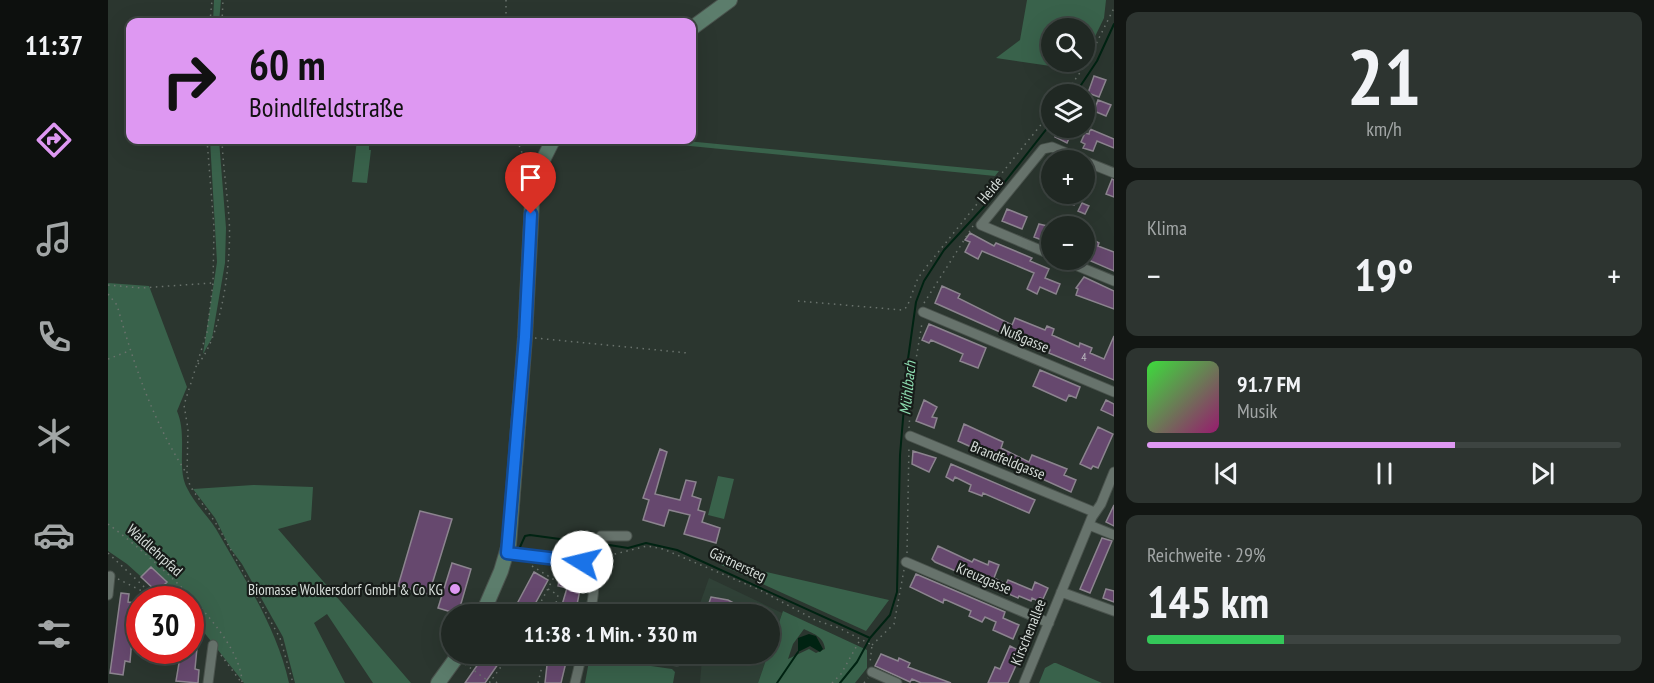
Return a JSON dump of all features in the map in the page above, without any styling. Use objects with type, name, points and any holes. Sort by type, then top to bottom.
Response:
[{"type":"street","points":[[696,25],[730,0]]},
{"type":"street","points":[[486,604],[507,553],[525,337],[530,227],[536,178],[551,144]]},
{"type":"street","name":"Heide","points":[[1042,150],[1052,147],[1059,150]]},
{"type":"street","name":"Heide","points":[[1041,151],[981,225],[1041,250]]},
{"type":"street","name":"Heide","points":[[1095,165],[1114,173]]},
{"type":"street","points":[[1087,270],[1114,281]]},
{"type":"street","name":"Nußgasse","points":[[923,312],[1114,392]]},
{"type":"street","name":"Brandfeldgasse","points":[[910,436],[1094,512]]},
{"type":"street","name":"Kirschenallee","points":[[1024,683],[1094,512],[1101,504],[1114,472]]},
{"type":"street","points":[[1089,525],[1114,535]]},
{"type":"street","points":[[590,569],[599,540],[606,535],[627,540]]},
{"type":"street","points":[[507,553],[576,559],[590,569],[595,583],[592,604]]},
{"type":"street","name":"Kreuzgasse","points":[[906,562],[1049,623]]},
{"type":"street","points":[[108,595],[110,576]]},
{"type":"street","name":"Kirschenallee","points":[[1061,592],[1114,611]]},
{"type":"street","points":[[208,683],[213,645]]},
{"type":"street","points":[[438,683],[451,664]]},
{"type":"street","points":[[576,683],[580,664]]},
{"type":"street","points":[[872,672],[897,683]]},
{"type":"path","points":[[210,18],[212,0]]},
{"type":"path","points":[[222,18],[223,0]]},
{"type":"path","points":[[506,0],[506,18]]},
{"type":"path","points":[[1072,84],[1086,64],[1114,8]]},
{"type":"path","points":[[798,301],[902,310],[907,308],[918,278],[1041,124]]},
{"type":"path","points":[[207,144],[214,228],[213,283],[207,332],[184,405],[188,429],[187,474],[190,486],[217,525],[280,638],[293,683]]},
{"type":"path","points":[[198,364],[209,351],[216,334],[225,280],[229,220],[222,144]]},
{"type":"path","points":[[518,144],[523,159],[536,178]]},
{"type":"path","points":[[1021,148],[1024,151]]},
{"type":"path","points":[[108,285],[141,288],[213,283]]},
{"type":"path","points":[[108,294],[117,305],[130,350],[154,414],[171,450],[187,474]]},
{"type":"path","points":[[525,337],[688,353]]},
{"type":"path","points":[[108,359],[130,350]]},
{"type":"path","name":"Waldlehrpfad","points":[[108,524],[142,549],[201,606],[238,662],[242,683]]},
{"type":"path","points":[[627,540],[629,552]]},
{"type":"path","name":"Gärtnersteg","points":[[595,555],[629,552],[647,546],[663,549],[759,590],[872,645],[870,667],[872,672]]},
{"type":"path","points":[[108,553],[144,586]]},
{"type":"path","points":[[533,556],[532,566],[554,579],[540,604]]},
{"type":"path","points":[[110,576],[132,586]]},
{"type":"path","points":[[548,589],[558,595],[556,604]]},
{"type":"path","points":[[832,683],[841,675],[862,641]]},
{"type":"path","points":[[467,664],[490,683]]},
{"type":"path","points":[[497,683],[493,678],[503,664]]},
{"type":"path","points":[[538,683],[543,664]]},
{"type":"shaded area","points":[[214,0],[221,0],[219,18],[213,18]]},
{"type":"shaded area","points":[[1027,0],[1106,0],[1104,18],[1095,36],[1095,18],[1041,18],[1041,65],[996,58],[1020,40]]},
{"type":"shaded area","points":[[696,142],[999,171],[995,176],[670,144],[696,144]]},
{"type":"shaded area","points":[[210,144],[219,144],[226,228],[225,263],[212,338],[203,354],[217,262]]},
{"type":"shaded area","points":[[357,144],[369,144],[369,150],[371,150],[367,183],[352,182]]},
{"type":"shaded area","points":[[108,283],[149,286],[187,387],[177,411],[182,431],[184,480],[193,499],[216,529],[268,623],[284,663],[289,683],[244,683],[204,632],[204,586],[151,586],[108,551]]},
{"type":"shaded area","points":[[718,476],[734,479],[724,519],[708,515]]},
{"type":"shaded area","points":[[253,485],[313,487],[311,520],[278,529],[411,683],[373,683],[327,614],[314,623],[345,683],[295,683],[283,637],[242,564],[230,548],[215,518],[193,489]]},
{"type":"shaded area","points":[[723,562],[889,600],[866,631],[721,565]]},
{"type":"shaded area","points":[[709,578],[763,604],[700,604]]},
{"type":"shaded area","points":[[783,611],[867,650],[867,668],[855,683],[758,683],[765,664],[780,664],[780,620]],"holes":[[[804,629],[821,639],[825,649],[816,653],[809,649],[788,659],[793,644]]]},
{"type":"shaded area","points":[[809,634],[816,636],[823,649],[820,652],[810,646],[798,652],[798,638]]},
{"type":"shaded area","points":[[1054,663],[1102,683],[1039,683],[1045,668]]},
{"type":"shaded area","points":[[588,664],[637,664],[672,669],[675,672],[673,683],[585,683]]},
{"type":"shaded area","points":[[702,664],[765,664],[758,683],[700,683]]},
{"type":"building","points":[[1094,76],[1106,80],[1099,97],[1095,96],[1095,84],[1091,84]]},
{"type":"building","points":[[1098,100],[1111,105],[1106,116],[1095,111]]},
{"type":"building","points":[[1095,131],[1114,139],[1114,148],[1097,141],[1093,150],[1090,150],[1083,148],[1085,144],[1081,142],[1083,138],[1095,138]]},
{"type":"building","points":[[1057,138],[1069,138],[1067,143]]},
{"type":"building","points":[[1112,179],[1114,180],[1114,197],[1106,194]]},
{"type":"building","points":[[1082,204],[1089,206],[1085,214],[1078,211]]},
{"type":"building","points":[[1007,209],[1027,217],[1022,229],[1002,221]]},
{"type":"building","points":[[1039,224],[1041,224],[1041,240],[1034,237]]},
{"type":"building","points":[[970,233],[994,246],[996,243],[1032,258],[1030,261],[1041,266],[1041,270],[1049,270],[1045,278],[1060,284],[1056,294],[1040,287],[1037,294],[1027,289],[1034,273],[982,251],[978,259],[965,252],[970,242],[965,240]]},
{"type":"building","points":[[1095,241],[1099,243],[1098,246],[1114,252],[1114,271],[1095,263]]},
{"type":"building","points":[[1084,277],[1114,291],[1114,309],[1076,295],[1078,289],[1076,288]]},
{"type":"building","points":[[942,286],[960,294],[958,298],[1012,325],[1015,318],[1045,330],[1047,326],[1054,329],[1052,335],[1079,347],[1080,343],[1092,348],[1090,353],[1104,359],[1114,336],[1114,380],[1049,353],[1050,350],[1039,345],[1000,332],[935,303]]},
{"type":"building","points":[[929,324],[986,348],[978,368],[960,361],[963,354],[931,340],[929,343],[922,340]]},
{"type":"building","points":[[1040,370],[1080,387],[1076,398],[1069,395],[1066,401],[1033,386]]},
{"type":"building","points":[[924,400],[937,407],[932,417],[937,418],[934,428],[916,421]]},
{"type":"building","points":[[1106,400],[1114,404],[1114,416],[1101,410]]},
{"type":"building","points":[[964,424],[1003,442],[1001,448],[1029,462],[1032,455],[1067,469],[1064,475],[1076,480],[1071,492],[958,441]]},
{"type":"building","points":[[1098,427],[1113,434],[1098,468],[1093,466],[1091,469],[1080,464]]},
{"type":"building","points":[[660,449],[667,452],[655,494],[680,500],[686,480],[696,482],[692,496],[701,499],[698,510],[705,512],[702,522],[720,528],[716,543],[684,534],[690,515],[669,510],[664,526],[643,520],[649,500],[643,498]]},
{"type":"building","points":[[913,451],[936,458],[929,472],[912,464]]},
{"type":"building","points":[[951,464],[1035,500],[1029,513],[983,493],[982,496],[969,491],[971,485],[955,477],[953,481],[946,477]]},
{"type":"building","points":[[1114,505],[1114,526],[1106,522]]},
{"type":"building","points":[[420,511],[452,519],[429,594],[398,586]]},
{"type":"building","points":[[1102,538],[1112,541],[1090,593],[1080,589]]},
{"type":"building","points":[[938,546],[972,562],[974,559],[988,565],[989,561],[999,565],[994,578],[1006,584],[1008,580],[1032,590],[1035,582],[1048,588],[1043,599],[1040,598],[1038,601],[1019,596],[1018,598],[935,562],[932,559]]},
{"type":"building","name":"Biomasse Wolkersdorf GmbH & Co KG","points":[[452,563],[471,569],[461,604],[441,604],[441,609],[438,608]]},
{"type":"building","points":[[151,567],[167,582],[163,586],[151,586],[141,577]]},
{"type":"building","points":[[534,572],[548,580],[535,604],[517,604]]},
{"type":"building","points":[[916,574],[1005,612],[1003,618],[1019,625],[1013,639],[993,630],[996,622],[985,617],[982,622],[969,616],[971,611],[944,599],[943,603],[910,587]]},
{"type":"building","points":[[560,575],[582,579],[577,604],[562,604],[567,588],[558,586]]},
{"type":"building","points":[[1106,589],[1114,591],[1114,602],[1103,598]]},
{"type":"building","points":[[121,593],[126,594],[126,661],[123,675],[110,673]]},
{"type":"building","points":[[711,597],[736,604],[709,604]]},
{"type":"building","points":[[1010,646],[1022,652],[1008,683],[988,683],[995,667],[1000,669]]},
{"type":"building","points":[[881,654],[898,661],[899,658],[910,663],[908,667],[951,683],[921,683],[912,679],[910,682],[875,666]]},
{"type":"building","points":[[179,664],[195,664],[195,669],[199,670],[198,683],[176,681]]},
{"type":"building","points":[[478,664],[498,664],[485,683],[465,683]]},
{"type":"building","points":[[566,664],[561,683],[545,683],[547,665]]},
{"type":"waterway","name":"Mühlbach","points":[[1082,84],[1097,61],[1114,24]]},
{"type":"waterway","name":"Mühlbach","points":[[840,683],[857,662],[870,638],[890,615],[897,592],[900,455],[908,359],[916,302],[924,281],[944,250],[993,197],[1041,136]]},
{"type":"waterway","points":[[520,547],[525,536],[530,535],[597,544]]},
{"type":"waterway","points":[[603,544],[628,548],[646,543],[677,550],[870,638]]},
{"type":"waterway","points":[[777,683],[798,652]]},
{"type":"place","name":"Biomasse Wolkersdorf GmbH & Co KG","points":[[455,589]]},
{"type":"route","points":[[531,214],[525,337],[507,553],[561,557],[582,562]]}]
